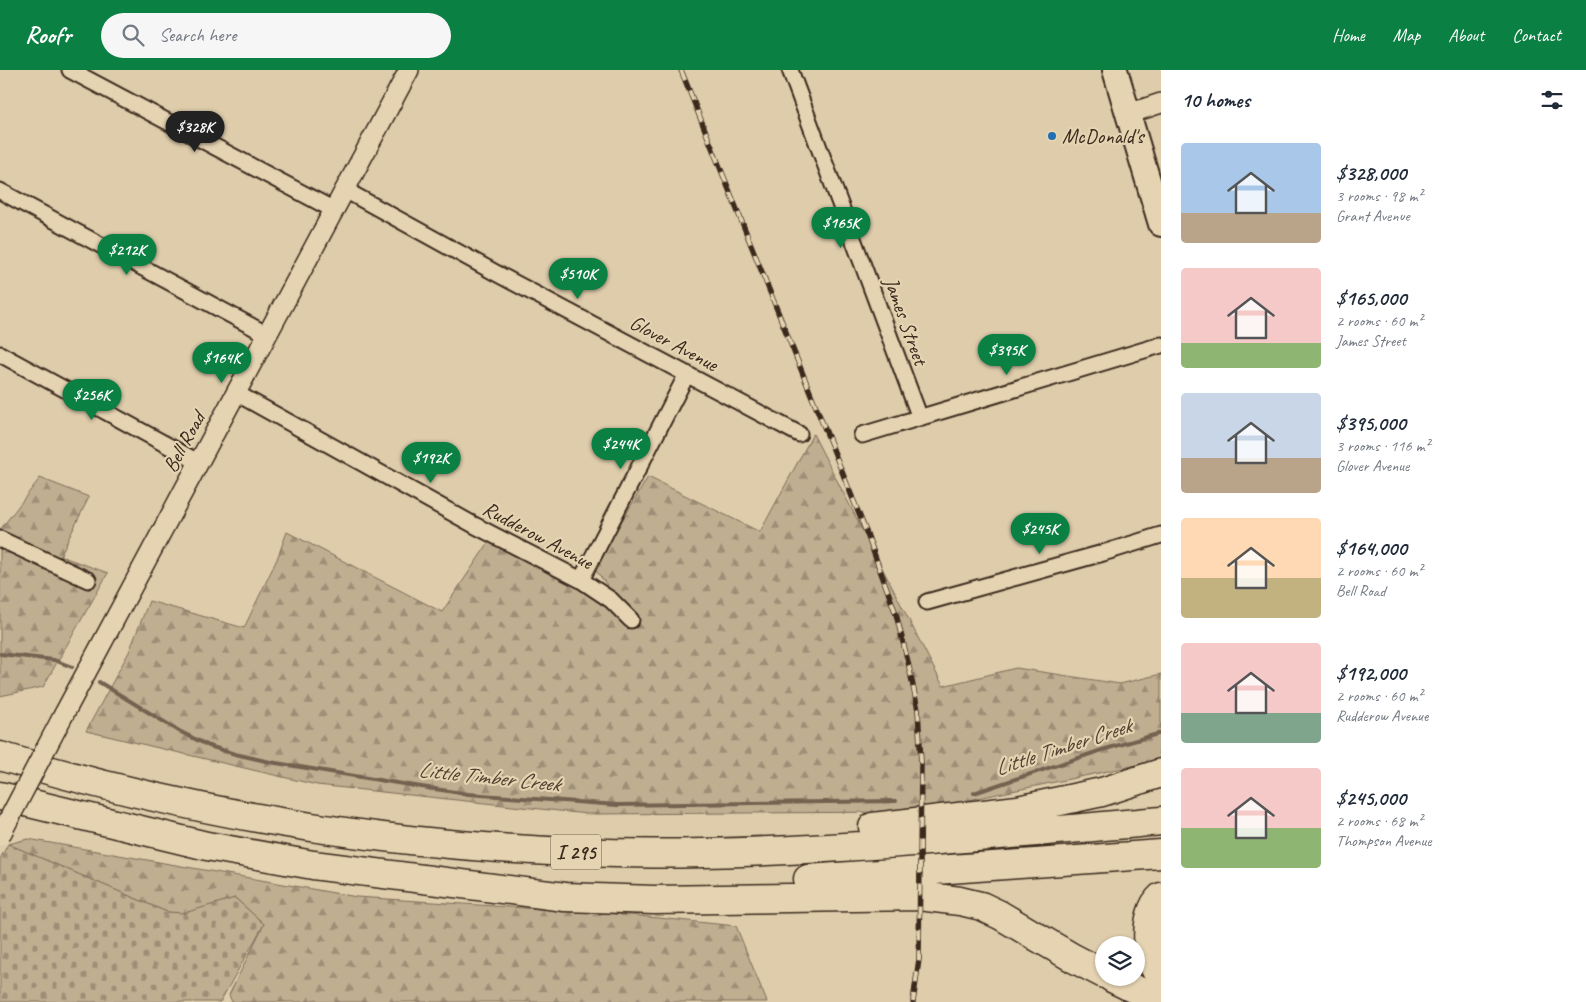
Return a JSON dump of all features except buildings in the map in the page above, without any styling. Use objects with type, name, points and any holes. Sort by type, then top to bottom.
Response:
[{"type":"highway","name":"I 295","points":[[0,756],[72,777],[208,809],[393,839],[485,848],[565,852],[652,853],[799,850],[1161,821]]},
{"type":"highway","points":[[652,853],[1018,810],[1102,792],[1161,773]]},
{"type":"highway","name":"I 295","points":[[0,796],[207,846],[313,865],[436,880],[633,887],[715,885],[1161,854]]},
{"type":"highway","points":[[436,880],[565,897],[654,900],[919,896],[960,901],[981,906],[1000,915],[1095,969]]},
{"type":"highway","points":[[1161,897],[1151,914],[1148,934],[1150,956],[1161,977]]},
{"type":"highway","points":[[1128,986],[1161,1002]]},
{"type":"main road","points":[[1115,70],[1161,224]]},
{"type":"street","points":[[70,70],[334,210]]},
{"type":"street","name":"Bell Road","points":[[0,836],[409,70]]},
{"type":"street","name":"James Street","points":[[790,70],[920,418]]},
{"type":"street","points":[[1128,114],[1161,103]]},
{"type":"street","name":"Glover Avenue","points":[[345,190],[494,272],[799,434]]},
{"type":"street","points":[[0,191],[268,335]]},
{"type":"street","points":[[862,435],[1161,345]]},
{"type":"street","points":[[0,354],[198,462]]},
{"type":"street","points":[[581,580],[687,374]]},
{"type":"street","name":"Rudderow Avenue","points":[[236,393],[474,525],[581,580],[611,600],[631,620]]},
{"type":"street","points":[[927,602],[1104,554],[1161,535]]},
{"type":"street","points":[[0,539],[88,580]]},
{"type":"green space","points":[[813,434],[943,686],[1016,668],[1120,684],[1161,674],[1161,760],[935,807],[901,812],[587,814],[317,785],[86,731],[129,652],[149,601],[244,628],[277,559],[287,532],[442,612],[489,542],[622,605],[594,568],[648,477],[760,532]]},
{"type":"green space","points":[[40,478],[89,497],[60,556],[108,573],[43,687],[0,696],[0,530]]},
{"type":"green space","points":[[28,839],[357,897],[630,915],[736,926],[767,1002],[320,1002],[316,999],[305,1002],[232,1002],[229,995],[264,924],[235,898],[184,914],[167,912],[8,844]]},
{"type":"green space","points":[[8,844],[167,912],[184,913],[235,898],[264,924],[220,1002],[0,1002],[0,859]]},
{"type":"waterway","name":"Little Timber Creek","points":[[0,654],[54,660],[72,667]]},
{"type":"waterway","name":"Little Timber Creek","points":[[99,682],[179,731],[209,746],[235,754],[270,762],[468,794],[617,805],[896,801]]},
{"type":"waterway","name":"Little Timber Creek","points":[[974,793],[1102,750],[1161,733]]},
{"type":"railway","points":[[681,70],[867,534],[896,614],[908,662],[918,710],[921,763],[919,959],[913,1002]]},
{"type":"place","name":"McDonald's","points":[[1052,136]]}]
